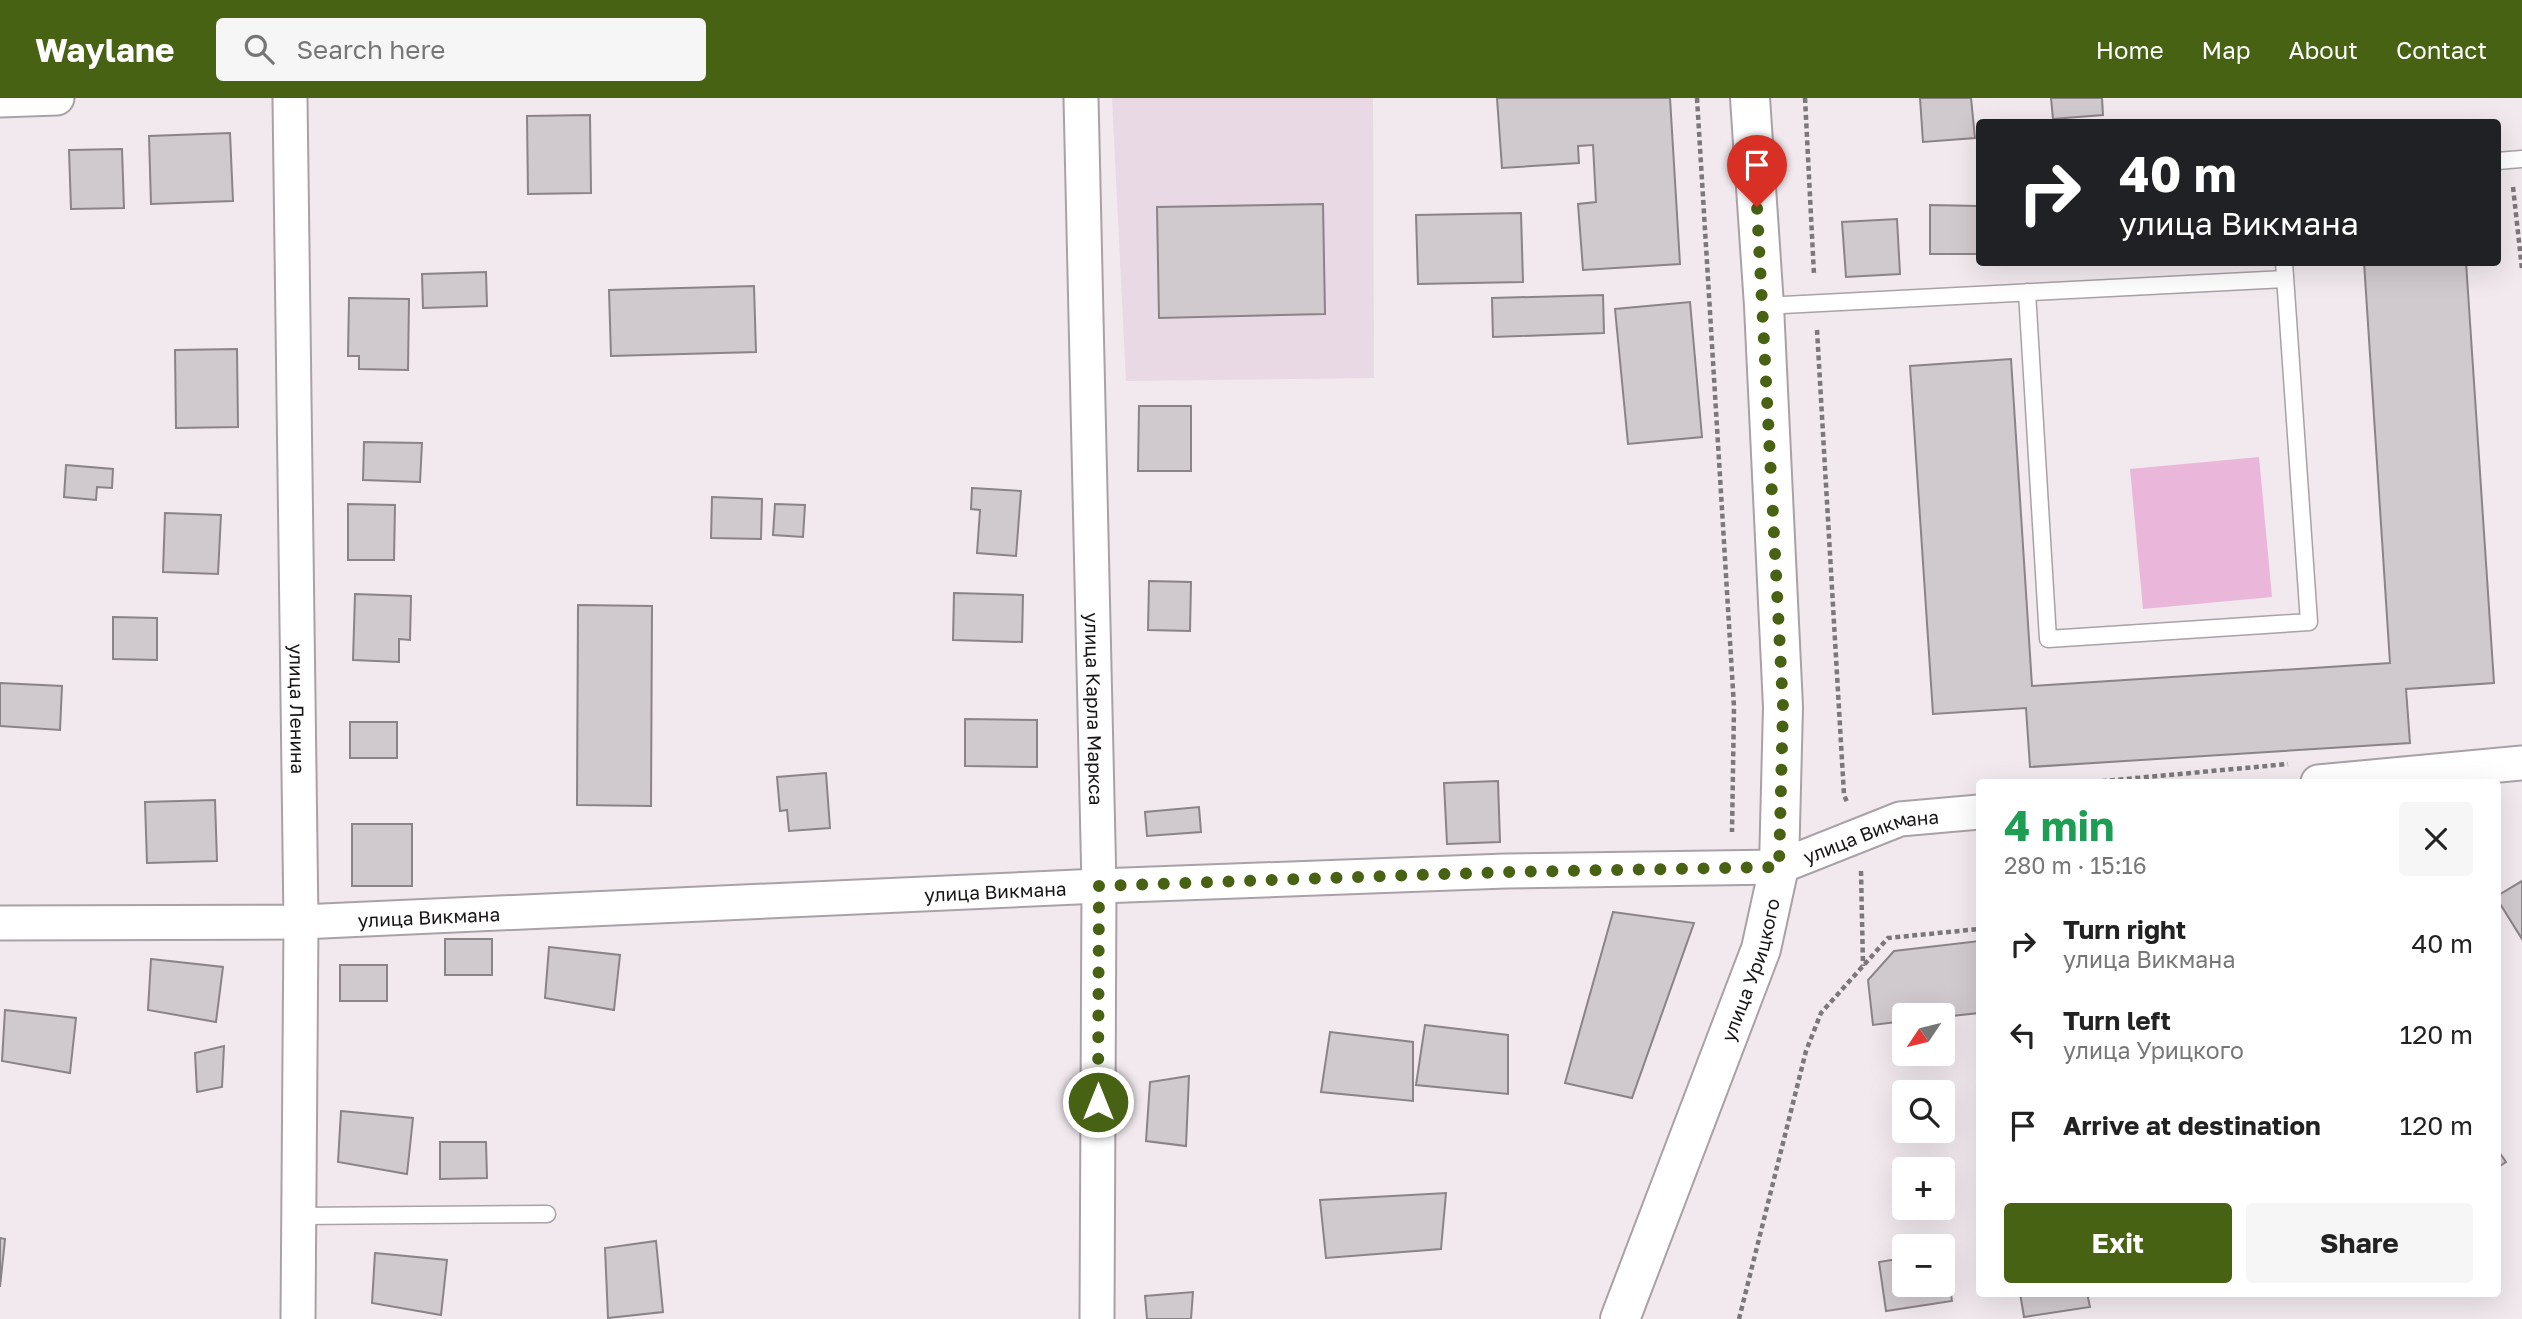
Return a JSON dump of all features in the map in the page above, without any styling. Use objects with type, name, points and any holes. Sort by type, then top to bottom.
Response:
[{"type":"main road","name":"улица Урицкого","points":[[1620,1319],[1761,949],[1779,867],[1783,707],[1764,306],[1750,98]]},
{"type":"street","points":[[0,100],[57,98]]},
{"type":"street","name":"улица Ленина","points":[[290,98],[301,922],[298,1319]]},
{"type":"street","name":"улица Карла Маркса","points":[[1081,98],[1099,886],[1097,1319]]},
{"type":"street","points":[[2350,779],[2522,763]]},
{"type":"street","name":"улица Викмана","points":[[0,923],[301,922],[1099,886],[1506,872],[1779,867],[1900,819],[1976,812]]},
{"type":"lane","points":[[1764,306],[2027,292],[2285,271],[2309,622],[2048,639],[2027,292]]},
{"type":"lane","points":[[298,1216],[547,1214]]},
{"type":"path","points":[[1697,98],[1734,707],[1731,868]]},
{"type":"path","points":[[1805,98],[1844,795],[1861,834],[1863,966]]},
{"type":"path","points":[[2510,160],[2522,269]]},
{"type":"path","points":[[1739,1319],[1806,1051],[1821,1013],[1888,937],[1976,929]]},
{"type":"shaded area","points":[[1112,98],[1373,98],[1374,378],[1126,381]]},
{"type":"shaded area","points":[[2259,457],[2272,597],[2143,609],[2130,469]]},
{"type":"building","points":[[1497,98],[1670,98],[1680,264],[1583,270],[1578,204],[1596,202],[1593,145],[1578,146],[1579,163],[1502,168]]},
{"type":"building","points":[[1920,98],[1971,98],[1975,138],[1923,142]]},
{"type":"building","points":[[2051,98],[2102,98],[2103,115],[2053,119]]},
{"type":"building","points":[[590,115],[591,193],[528,194],[527,116]]},
{"type":"building","points":[[230,133],[233,201],[151,204],[149,136]]},
{"type":"building","points":[[122,149],[124,208],[71,209],[69,150]]},
{"type":"building","points":[[1323,204],[1325,314],[1159,318],[1157,207]]},
{"type":"building","points":[[1930,205],[1976,206],[1976,254],[1930,254]]},
{"type":"building","points":[[1521,213],[1523,282],[1418,284],[1416,215]]},
{"type":"building","points":[[1897,219],[1900,274],[1846,277],[1842,222]]},
{"type":"building","points":[[2364,266],[2466,266],[2494,683],[2406,689],[2410,743],[2030,767],[2026,708],[1933,714],[1910,366],[2011,359],[2032,686],[2390,663]]},
{"type":"building","points":[[486,272],[487,306],[423,308],[422,274]]},
{"type":"building","points":[[754,286],[756,352],[611,356],[609,290]]},
{"type":"building","points":[[1603,295],[1604,333],[1493,337],[1492,298]]},
{"type":"building","points":[[349,298],[409,299],[408,370],[359,369],[359,356],[348,356]]},
{"type":"building","points":[[1690,302],[1702,437],[1628,444],[1615,309]]},
{"type":"building","points":[[237,349],[238,427],[176,428],[175,350]]},
{"type":"building","points":[[1139,406],[1191,406],[1191,471],[1138,471]]},
{"type":"building","points":[[364,442],[422,443],[420,482],[363,480]]},
{"type":"building","points":[[66,465],[113,469],[112,488],[97,487],[96,500],[64,497]]},
{"type":"building","points":[[972,488],[1021,491],[1016,556],[977,553],[980,510],[971,509]]},
{"type":"building","points":[[712,497],[762,499],[761,539],[711,538]]},
{"type":"building","points":[[348,504],[395,505],[394,560],[348,560]]},
{"type":"building","points":[[775,504],[805,505],[803,537],[773,535]]},
{"type":"building","points":[[165,513],[221,515],[218,574],[163,572]]},
{"type":"building","points":[[1149,581],[1191,582],[1190,631],[1148,630]]},
{"type":"building","points":[[954,593],[1023,595],[1022,642],[953,640]]},
{"type":"building","points":[[355,594],[411,596],[410,640],[399,639],[399,662],[353,660]]},
{"type":"building","points":[[578,605],[652,606],[651,806],[577,805]]},
{"type":"building","points":[[113,617],[157,618],[157,660],[113,659]]},
{"type":"building","points":[[0,683],[62,686],[60,730],[0,726]]},
{"type":"building","points":[[965,719],[1037,720],[1037,767],[965,766]]},
{"type":"building","points":[[350,722],[397,722],[397,758],[350,758]]},
{"type":"building","points":[[826,773],[830,828],[789,831],[787,810],[780,811],[777,777]]},
{"type":"building","points":[[1498,781],[1500,842],[1447,844],[1444,783]]},
{"type":"building","points":[[215,800],[217,861],[147,863],[145,802]]},
{"type":"building","points":[[1199,807],[1201,832],[1147,836],[1145,812]]},
{"type":"building","points":[[352,824],[412,824],[412,886],[352,886]]},
{"type":"building","points":[[2522,881],[2522,939],[2501,905],[2501,894]]},
{"type":"building","points":[[1613,912],[1694,923],[1632,1098],[1565,1083]]},
{"type":"building","points":[[445,939],[492,939],[492,975],[445,975]]},
{"type":"building","points":[[1976,941],[1976,1013],[1955,1016],[1955,1003],[1892,1003],[1892,1023],[1873,1025],[1868,980],[1894,951]]},
{"type":"building","points":[[549,947],[620,955],[614,1010],[545,998]]},
{"type":"building","points":[[151,959],[223,967],[216,1022],[148,1010]]},
{"type":"building","points":[[340,965],[387,965],[387,1001],[340,1001]]},
{"type":"building","points":[[5,1010],[76,1018],[70,1073],[2,1061]]},
{"type":"building","points":[[1425,1025],[1508,1035],[1508,1094],[1416,1085]]},
{"type":"building","points":[[1330,1032],[1413,1042],[1413,1101],[1321,1092]]},
{"type":"building","points":[[224,1046],[222,1087],[197,1092],[195,1053]]},
{"type":"building","points":[[1189,1076],[1186,1146],[1146,1141],[1150,1082]]},
{"type":"building","points":[[341,1111],[413,1118],[407,1174],[338,1162]]},
{"type":"building","points":[[440,1142],[486,1142],[487,1178],[440,1179]]},
{"type":"building","points":[[1446,1193],[1441,1249],[1326,1258],[1320,1200]]},
{"type":"building","points":[[0,1238],[5,1239],[0,1287]]},
{"type":"building","points":[[656,1241],[663,1312],[608,1318],[605,1248]]},
{"type":"building","points":[[375,1253],[447,1260],[441,1315],[372,1303]]},
{"type":"building","points":[[1892,1260],[1892,1297],[1951,1297],[1952,1301],[1886,1311],[1879,1262]]},
{"type":"building","points":[[1193,1292],[1191,1319],[1147,1319],[1145,1296]]},
{"type":"building","points":[[2021,1297],[2088,1297],[2090,1307],[2024,1317]]},
{"type":"route","points":[[1098,1102],[1099,886],[1506,872],[1779,867],[1783,794],[1783,707],[1757,207]]}]
